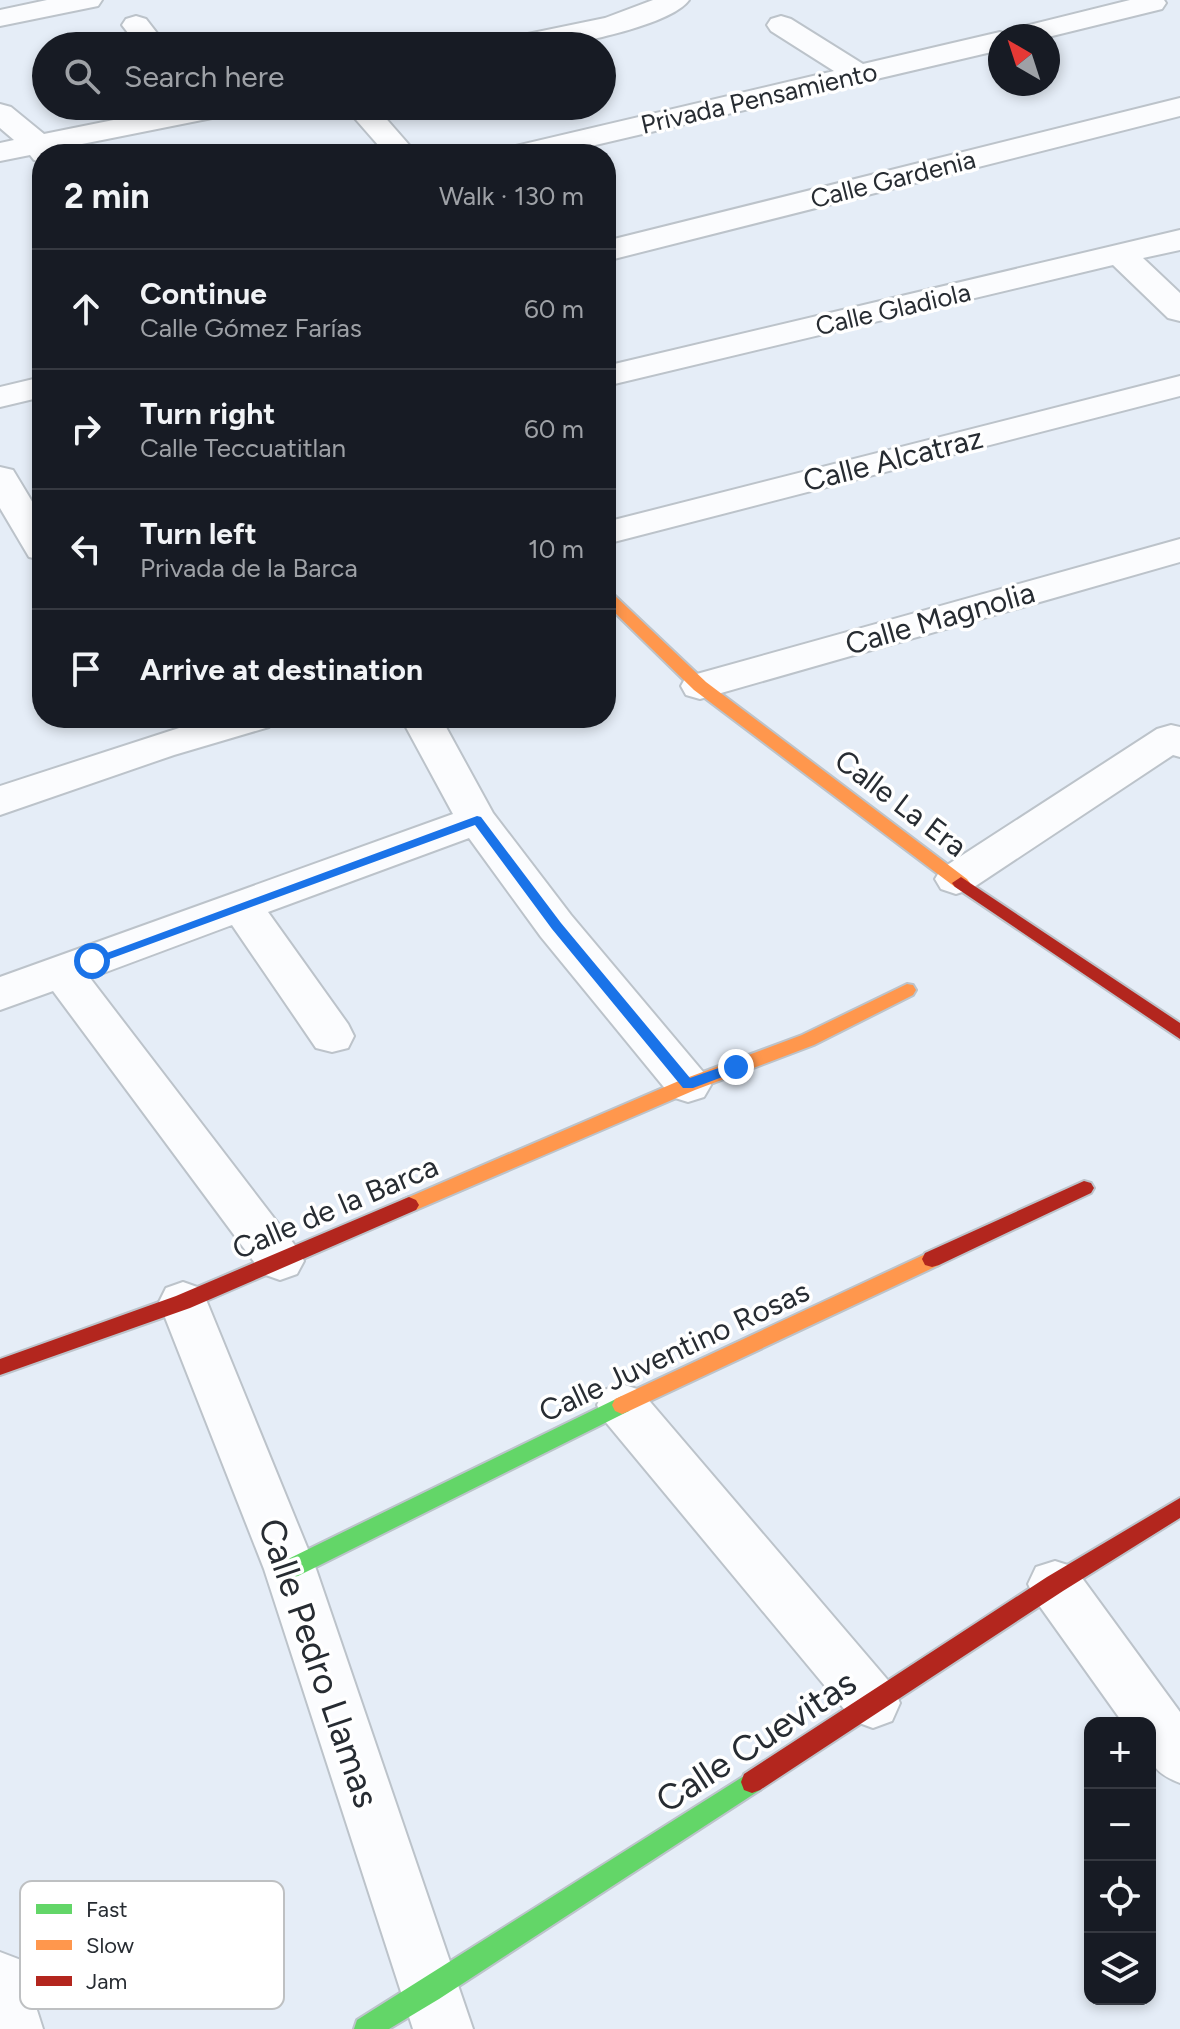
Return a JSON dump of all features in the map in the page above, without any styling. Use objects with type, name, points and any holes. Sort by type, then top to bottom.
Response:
[{"type":"street","points":[[0,18],[88,0]]},
{"type":"street","points":[[572,32],[658,10],[675,0]]},
{"type":"street","points":[[1060,26],[1152,3]]},
{"type":"street","points":[[1035,5],[1076,22]]},
{"type":"street","points":[[781,25],[860,75]]},
{"type":"street","name":"Privada Pensamiento","points":[[561,144],[988,44]]},
{"type":"street","name":"Calle Gardenia","points":[[616,248],[1180,107]]},
{"type":"street","points":[[0,113],[36,144]]},
{"type":"street","points":[[62,144],[161,120]]},
{"type":"street","points":[[372,120],[393,144]]},
{"type":"street","points":[[0,152],[32,150]]},
{"type":"street","name":"Calle Gladiola","points":[[616,374],[1180,240]]},
{"type":"street","points":[[1122,256],[1180,311]]},
{"type":"street","name":"Calle Alcatraz","points":[[616,530],[1180,386]]},
{"type":"street","points":[[0,397],[32,389]]},
{"type":"street","points":[[0,478],[32,532]]},
{"type":"street","name":"Calle Magnolia","points":[[700,686],[1180,550]]},
{"type":"street","name":"Calle La Era","points":[[616,605],[700,686],[956,879],[1180,1032]]},
{"type":"street","points":[[0,801],[151,732],[181,728]]},
{"type":"street","points":[[426,728],[477,820],[556,926],[688,1085]]},
{"type":"street","points":[[956,879],[1171,738],[1180,744]]},
{"type":"street","points":[[0,994],[477,820]]},
{"type":"street","points":[[242,908],[332,1036]]},
{"type":"street","points":[[62,972],[280,1261]]},
{"type":"street","name":"Calle de la Barca","points":[[0,1367],[183,1302],[688,1085],[808,1040],[907,990]]},
{"type":"street","name":"Calle Juventino Rosas","points":[[290,1569],[622,1405],[1084,1188]]},
{"type":"street","name":"Calle Pedro Llamas","points":[[183,1302],[290,1569],[437,2010]]},
{"type":"street","points":[[622,1405],[873,1703]]},
{"type":"street","name":"Calle Cuevitas","points":[[366,2029],[437,2010],[873,1703],[1180,1507]]},
{"type":"street","points":[[1055,1584],[1180,1757]]},
{"type":"street","points":[[0,1981],[13,2029]]},
{"type":"traffic: fast","points":[[290,1569],[622,1405]]},
{"type":"traffic: fast","points":[[366,2029],[430,1991],[752,1782]]},
{"type":"traffic: slow","points":[[616,605],[700,686],[961,883]]},
{"type":"traffic: slow","points":[[409,1205],[688,1085],[808,1040],[907,990]]},
{"type":"traffic: slow","points":[[622,1405],[932,1259]]},
{"type":"traffic: jam","points":[[961,883],[1180,1032]]},
{"type":"traffic: jam","points":[[932,1259],[1084,1188]]},
{"type":"traffic: jam","points":[[0,1367],[183,1302],[409,1205]]},
{"type":"traffic: jam","points":[[752,1782],[1055,1584],[1180,1507]]},
{"type":"route","points":[[92,961],[477,820],[556,926],[688,1085],[736,1067]]}]
